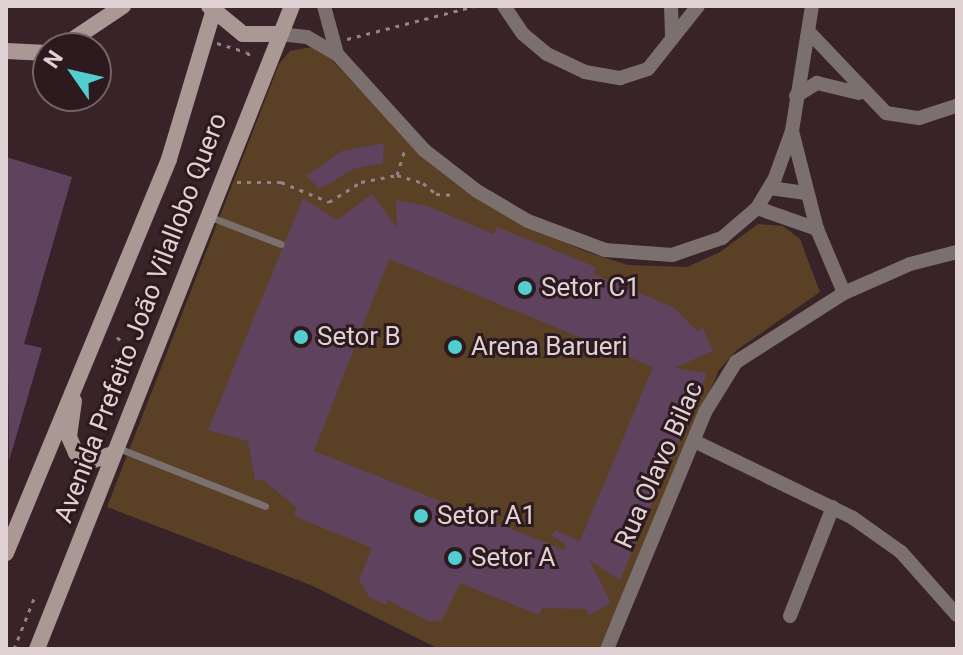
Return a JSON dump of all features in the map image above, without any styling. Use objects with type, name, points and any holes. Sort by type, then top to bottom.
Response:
[{"type":"main road","points":[[84,32],[123,6]]},
{"type":"main road","name":"Avenida Prefeito João Vilallobo Quero","points":[[37,649],[221,176],[292,6]]},
{"type":"main road","points":[[212,8],[243,34],[279,34]]},
{"type":"main road","name":"Avenida Prefeito João Vilallobo Quero","points":[[6,553],[169,159],[212,8]]},
{"type":"main road","points":[[6,51],[32,52]]},
{"type":"main road","points":[[72,391],[69,437],[76,453],[94,460],[115,451]]},
{"type":"street","points":[[324,6],[335,48],[424,150],[466,183],[528,221],[578,242],[639,256],[697,249],[722,238],[757,208],[770,188],[792,131],[812,6]]},
{"type":"street","points":[[504,6],[523,34],[547,54],[604,76],[634,76],[648,69],[698,6]]},
{"type":"street","points":[[671,6],[672,37]]},
{"type":"street","points":[[808,31],[867,97]]},
{"type":"street","points":[[279,34],[307,37],[335,48]]},
{"type":"street","points":[[796,96],[808,85],[825,82],[867,97],[901,118],[930,116],[957,106]]},
{"type":"street","points":[[792,131],[817,229],[844,293]]},
{"type":"street","points":[[770,188],[806,193]]},
{"type":"street","points":[[757,208],[817,229]]},
{"type":"street","name":"Rua Olavo Bilac","points":[[608,645],[694,441],[736,362],[844,293],[910,264],[957,252]]},
{"type":"street","points":[[694,441],[833,507],[901,552],[957,615]]},
{"type":"street","points":[[790,616],[833,507]]},
{"type":"lane","points":[[206,216],[281,244]]},
{"type":"lane","points":[[115,451],[265,506]]},
{"type":"path","points":[[335,48],[475,6]]},
{"type":"path","points":[[217,43],[247,52],[255,63]]},
{"type":"path","points":[[397,175],[400,154]]},
{"type":"path","points":[[189,165],[204,171]]},
{"type":"path","points":[[221,176],[238,182],[281,182],[329,202],[361,182],[397,175],[450,196],[458,195],[466,183]]},
{"type":"path","points":[[117,337],[144,362]]},
{"type":"path","points":[[14,649],[35,596]]},
{"type":"shaded area","name":"Arena Barueri","points":[[312,47],[331,59],[411,144],[513,219],[587,252],[628,265],[687,267],[720,252],[758,224],[783,226],[800,239],[820,292],[737,350],[719,370],[599,649],[439,649],[313,586],[107,507],[279,64],[290,51]]},
{"type":"building","points":[[384,143],[383,163],[353,169],[320,189],[306,176],[342,151]]},
{"type":"building","points":[[6,157],[72,177],[24,344],[42,348],[9,461]]},
{"type":"building","points":[[372,194],[397,228],[396,200],[427,206],[494,234],[497,227],[596,267],[593,274],[673,307],[697,331],[703,328],[713,351],[674,368],[707,373],[620,580],[589,560],[611,603],[589,615],[586,609],[542,608],[539,615],[460,583],[442,620],[429,622],[388,600],[386,605],[370,598],[359,580],[372,548],[294,516],[297,508],[263,480],[255,481],[248,441],[208,430],[303,198],[337,220]],"holes":[[[389,259],[653,367],[580,541],[555,530],[552,536],[566,545],[564,550],[314,451]]]},
{"type":"place","name":"Setor C1","points":[[525,288]]},
{"type":"place","name":"Setor B","points":[[301,337]]},
{"type":"place","name":"Arena Barueri","points":[[455,347]]},
{"type":"place","name":"Setor A1","points":[[421,516]]},
{"type":"place","name":"Setor A","points":[[455,558]]}]
